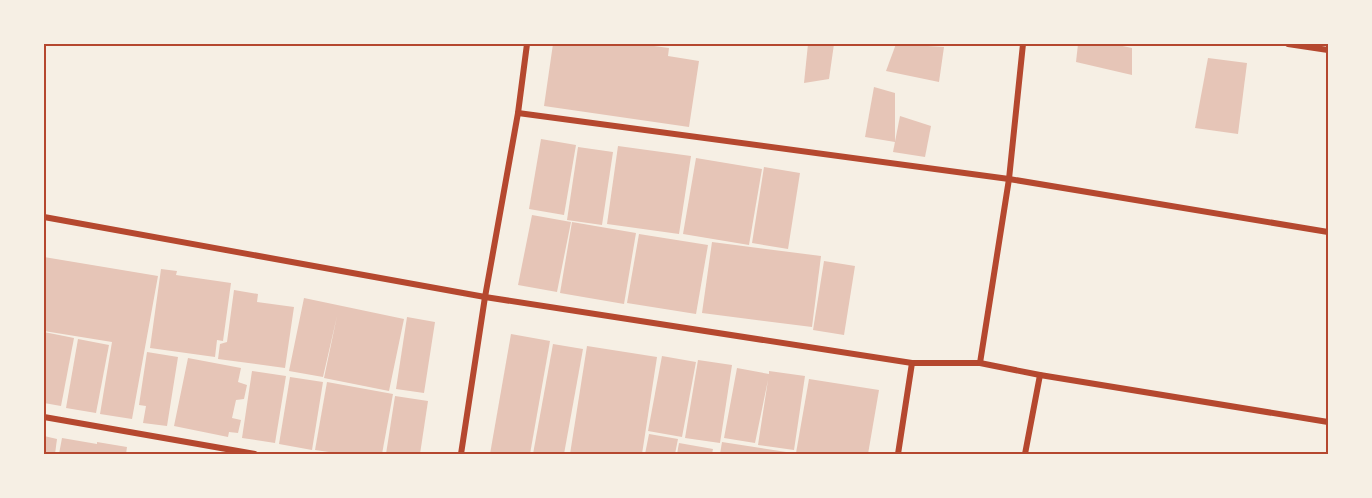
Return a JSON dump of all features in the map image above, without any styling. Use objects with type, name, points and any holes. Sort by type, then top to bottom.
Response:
[{"type":"street","points":[[461,454],[485,297],[518,113],[527,44]]},
{"type":"street","points":[[980,363],[1009,179],[1023,44]]},
{"type":"street","points":[[1288,44],[1329,50]]},
{"type":"street","points":[[518,113],[1009,179],[1329,232]]},
{"type":"street","points":[[44,217],[485,297],[912,363],[980,363],[1040,375],[1329,422]]},
{"type":"street","points":[[898,454],[912,363]]},
{"type":"street","points":[[1025,454],[1040,375]]},
{"type":"street","points":[[44,417],[255,454]]},
{"type":"building","points":[[553,44],[639,44],[669,48],[668,56],[699,61],[689,127],[544,106]]},
{"type":"building","points":[[808,44],[834,44],[829,79],[804,83]]},
{"type":"building","points":[[896,44],[944,47],[939,82],[886,71]]},
{"type":"building","points":[[1078,44],[1113,44],[1132,48],[1132,75],[1076,62]]},
{"type":"building","points":[[1208,58],[1247,63],[1238,134],[1195,128]]},
{"type":"building","points":[[874,87],[895,93],[895,142],[865,137]]},
{"type":"building","points":[[900,116],[931,126],[925,157],[893,152]]},
{"type":"building","points":[[541,139],[576,145],[564,215],[529,209]]},
{"type":"building","points":[[618,146],[691,156],[679,234],[607,224]]},
{"type":"building","points":[[578,147],[613,152],[602,225],[567,220]]},
{"type":"building","points":[[696,158],[762,169],[749,245],[683,234]]},
{"type":"building","points":[[764,167],[800,173],[788,249],[752,243]]},
{"type":"building","points":[[532,215],[571,222],[557,292],[518,285]]},
{"type":"building","points":[[572,222],[636,233],[624,304],[560,293]]},
{"type":"building","points":[[639,234],[708,245],[696,314],[627,303]]},
{"type":"building","points":[[712,242],[821,256],[812,327],[702,313]]},
{"type":"building","points":[[44,257],[158,276],[132,419],[100,414],[112,342],[44,331]]},
{"type":"building","points":[[824,261],[855,266],[844,335],[813,330]]},
{"type":"building","points":[[161,269],[177,271],[176,275],[231,283],[223,341],[217,340],[215,357],[150,348]]},
{"type":"building","points":[[234,290],[258,294],[257,302],[294,307],[285,368],[218,359],[220,344],[227,342]]},
{"type":"building","points":[[304,298],[404,319],[389,391],[324,378],[337,316],[323,377],[289,371]]},
{"type":"building","points":[[407,317],[435,322],[424,393],[396,389]]},
{"type":"building","points":[[44,332],[74,338],[61,406],[44,403]]},
{"type":"building","points":[[511,334],[550,341],[530,454],[490,454]]},
{"type":"building","points":[[78,339],[109,345],[96,413],[66,408]]},
{"type":"building","points":[[553,344],[583,349],[564,454],[533,454]]},
{"type":"building","points":[[587,346],[657,357],[642,454],[570,454]]},
{"type":"building","points":[[147,352],[178,357],[167,426],[143,423],[146,406],[139,405]]},
{"type":"building","points":[[662,356],[696,362],[682,437],[648,431]]},
{"type":"building","points":[[188,358],[241,368],[238,382],[247,385],[244,399],[236,400],[232,418],[241,420],[238,433],[229,432],[228,437],[174,426]]},
{"type":"building","points":[[698,360],[732,365],[720,443],[685,438]]},
{"type":"building","points":[[737,368],[769,374],[769,371],[805,376],[794,450],[758,445],[768,380],[755,443],[724,438]]},
{"type":"building","points":[[252,371],[286,376],[275,443],[242,438]]},
{"type":"building","points":[[290,377],[323,382],[312,450],[279,444]]},
{"type":"building","points":[[809,379],[879,390],[868,454],[796,453]]},
{"type":"building","points":[[327,382],[393,394],[382,454],[343,454],[315,450]]},
{"type":"building","points":[[395,396],[428,401],[420,454],[386,454]]},
{"type":"building","points":[[649,434],[678,439],[675,454],[645,454]]},
{"type":"building","points":[[44,436],[57,439],[55,454],[44,454]]},
{"type":"building","points":[[62,438],[127,447],[126,454],[59,454]]},
{"type":"building","points":[[722,442],[793,453],[793,454],[720,454]]},
{"type":"building","points":[[679,443],[713,449],[712,454],[677,454]]}]
